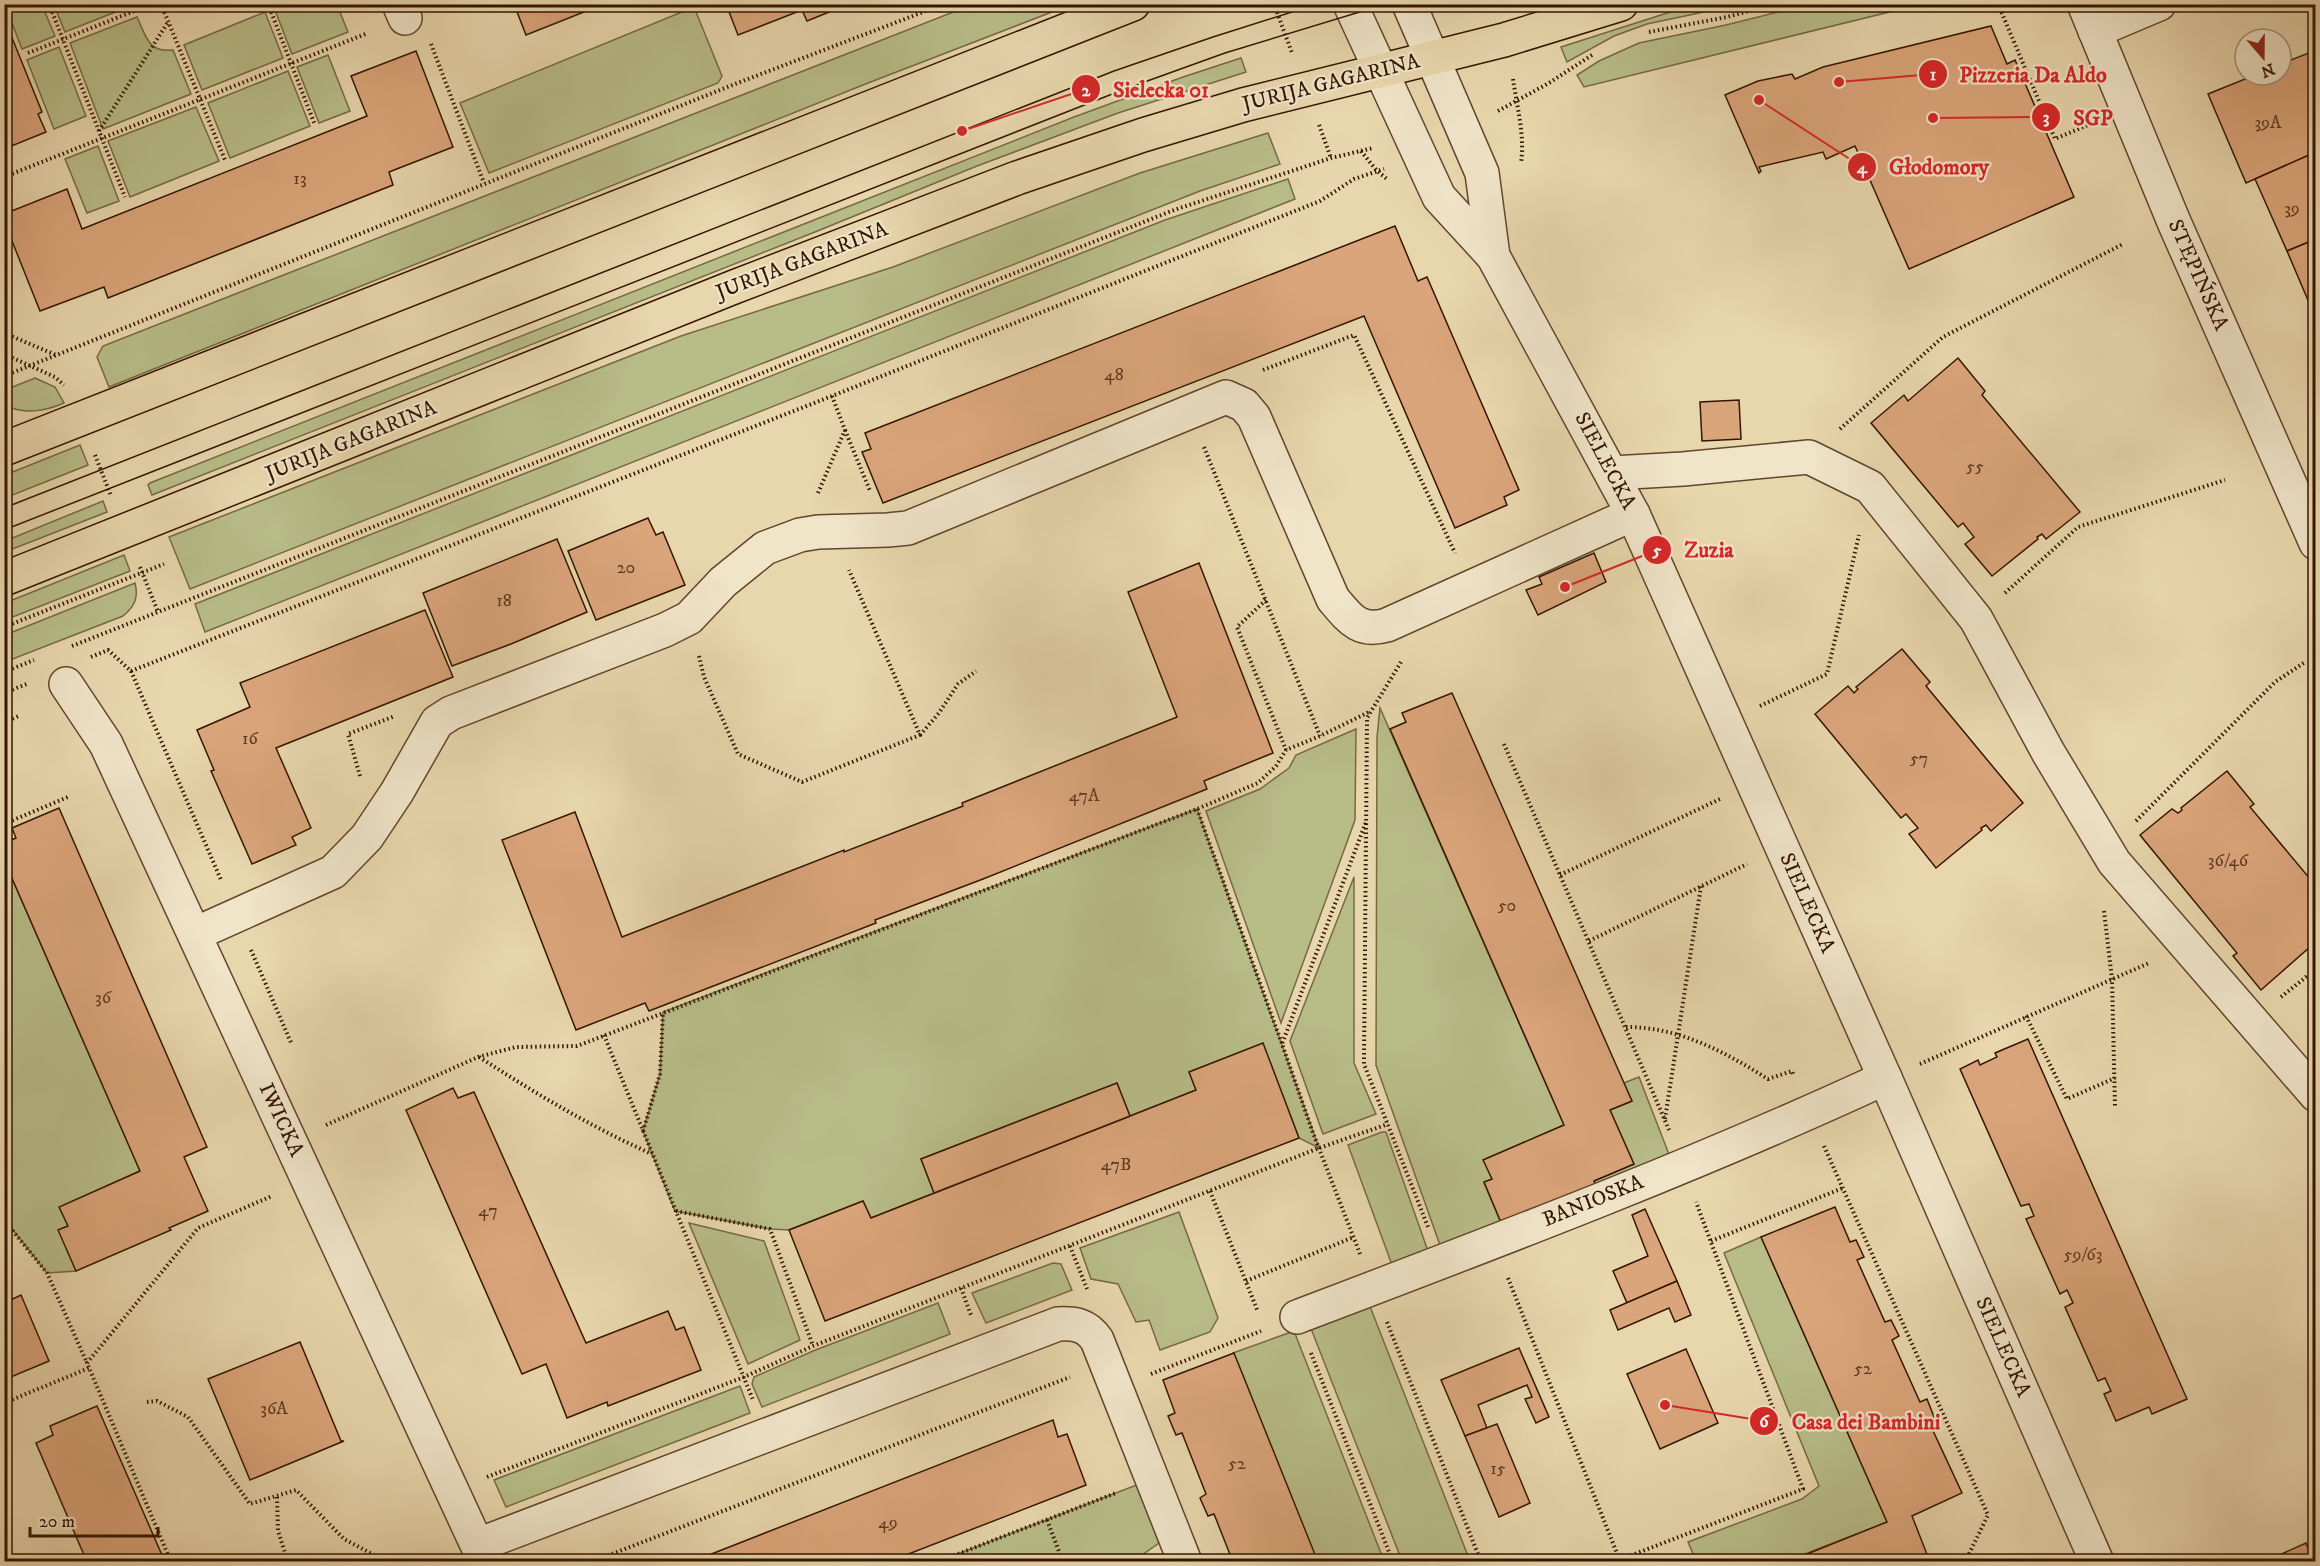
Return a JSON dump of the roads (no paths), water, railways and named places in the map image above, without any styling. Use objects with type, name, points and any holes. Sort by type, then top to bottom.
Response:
[{"type":"main road","points":[[4,449],[1133,4]]},
{"type":"main road","name":"JURIJA GAGARINA","points":[[4,579],[723,292],[1017,178],[1143,135],[1280,94],[1535,32],[1621,4]]},
{"type":"street","name":"SIELECKA","points":[[1350,4],[1439,197],[1492,256],[1633,514],[1886,1078],[2097,1562]]},
{"type":"street","name":"SIELECKA","points":[[1409,4],[1482,173],[1492,256]]},
{"type":"street","points":[[2089,18],[2159,4]]},
{"type":"street","name":"STĘPIŃSKA","points":[[2089,18],[2174,222],[2316,543]]},
{"type":"street","points":[[195,934],[333,872],[367,837],[397,792],[437,722],[451,713],[664,630],[689,618],[723,582],[765,548],[800,535],[832,531],[908,528],[1226,397],[1244,405],[1254,417],[1333,599],[1347,615],[1359,624],[1373,629],[1387,625],[1633,514]]},
{"type":"street","points":[[1612,473],[1809,457],[1870,487],[1976,619],[2048,752],[2114,862],[2316,1095]]},
{"type":"street","name":"IWICKA","points":[[52,681],[106,744],[481,1553]]},
{"type":"street","name":"BANIOSKA","points":[[1297,1317],[1682,1165],[1809,1113],[1886,1078]]},
{"type":"street","points":[[481,1553],[509,1532],[1058,1324],[1078,1324],[1086,1328],[1097,1341],[1107,1362],[1185,1562]]},
{"type":"tram line","points":[[4,508],[1114,71],[1317,4]]},
{"type":"tram line","points":[[4,530],[1125,89],[1225,53],[1386,4]]},
{"type":"place","name":"Pizzeria Da Aldo","points":[[1839,82]]},
{"type":"place","name":"Głodomory","points":[[1759,100]]},
{"type":"place","name":"SGP","points":[[1933,118]]},
{"type":"place","name":"Sielecka 01","points":[[962,131]]},
{"type":"place","name":"Zuzia","points":[[1565,587]]},
{"type":"place","name":"Casa dei Bambini","points":[[1665,1405]]}]
